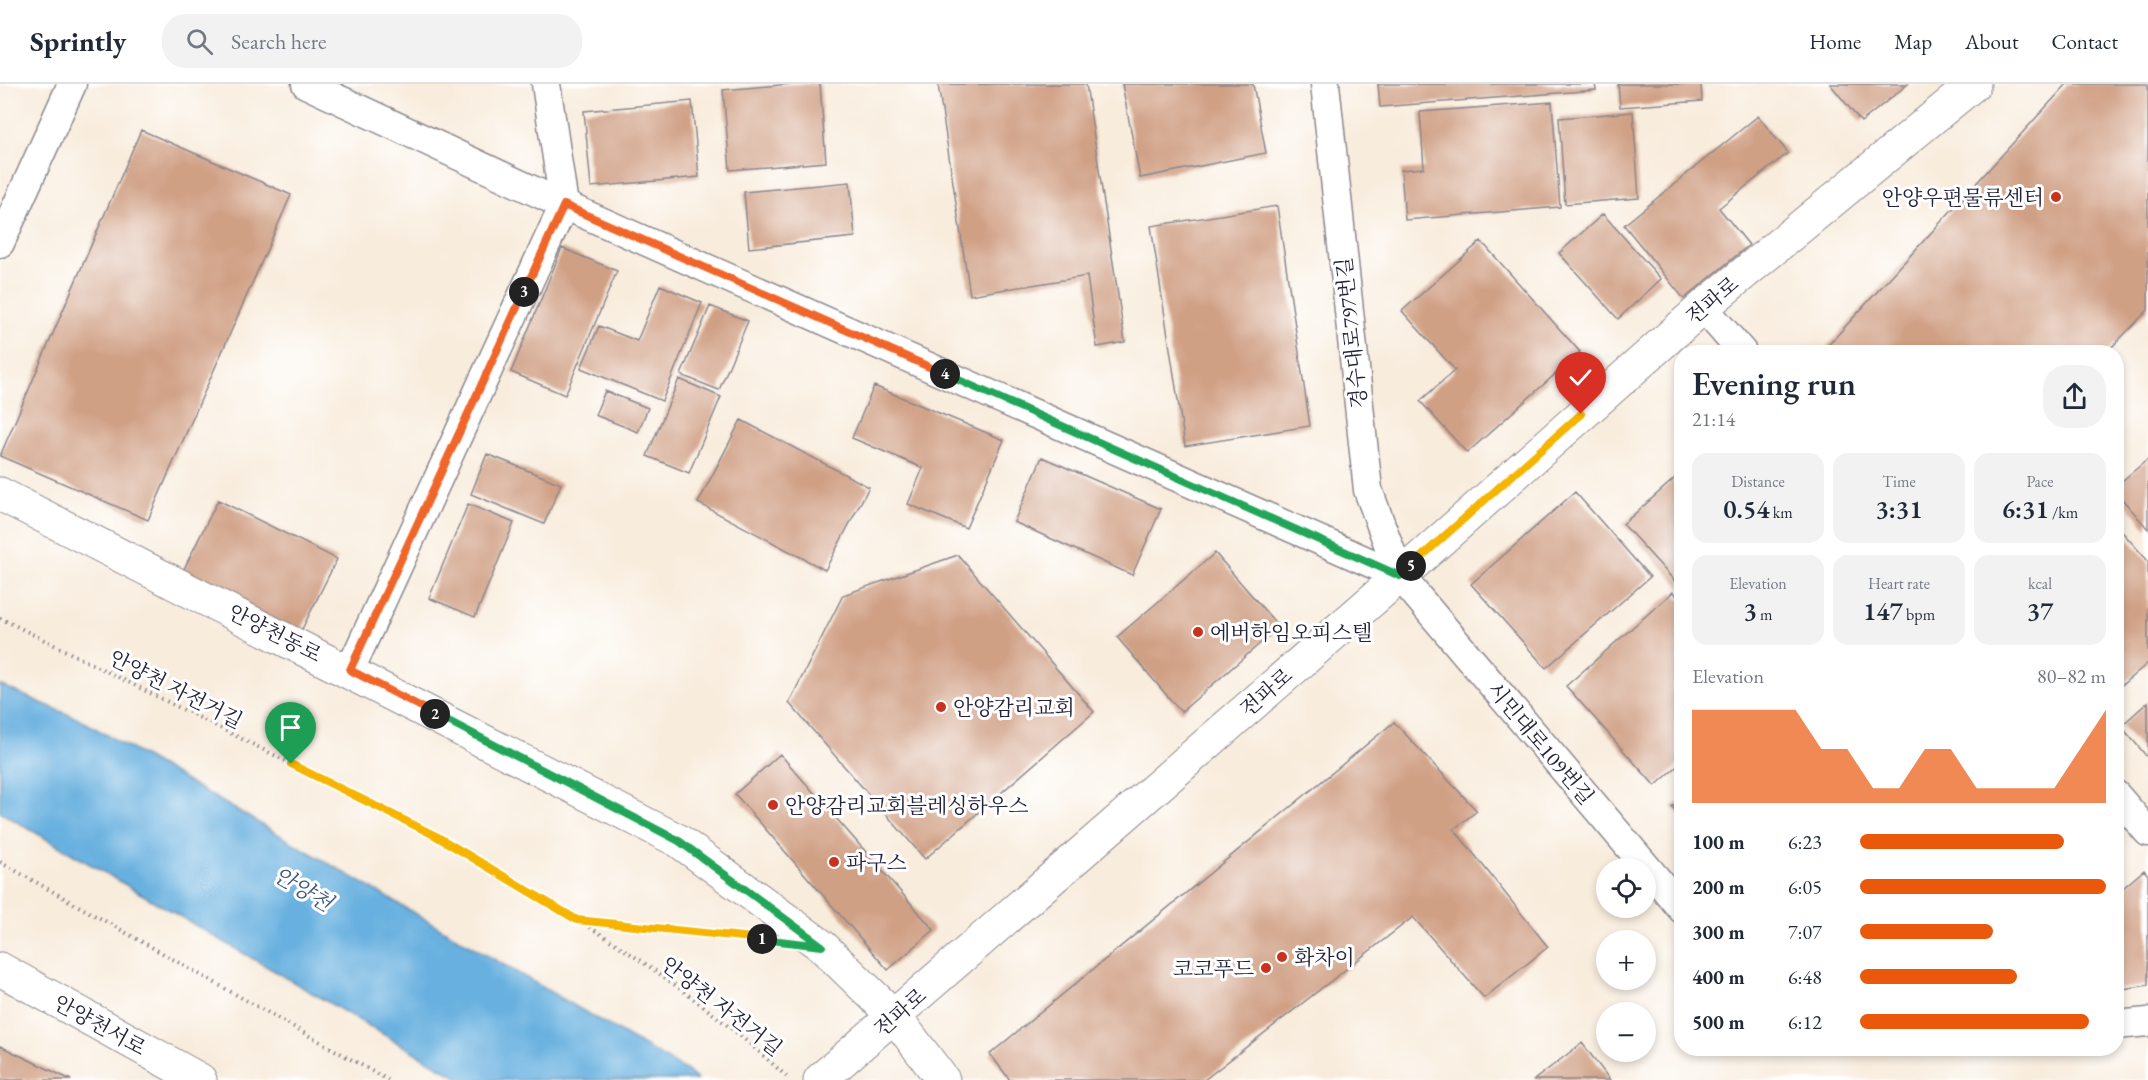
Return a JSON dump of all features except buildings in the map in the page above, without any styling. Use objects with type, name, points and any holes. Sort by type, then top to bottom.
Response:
[{"type":"street","points":[[0,243],[72,84]]},
{"type":"street","points":[[306,84],[564,205],[1400,576]]},
{"type":"street","points":[[350,670],[564,205],[546,84]]},
{"type":"street","name":"경수대로797번길","points":[[1325,84],[1368,490],[1400,576]]},
{"type":"street","name":"전파로","points":[[820,1080],[1400,576],[1703,307],[1974,84]]},
{"type":"street","points":[[1703,307],[1736,345]]},
{"type":"street","name":"안양천동로","points":[[0,494],[350,670],[679,841],[822,946],[895,1017],[943,1080]]},
{"type":"street","name":"시민대로109번길","points":[[1400,576],[1674,900]]},
{"type":"street","points":[[2124,804],[2148,832]]},
{"type":"street","name":"안양천서로","points":[[0,969],[200,1080]]},
{"type":"street","points":[[2124,1024],[2148,1022]]},
{"type":"path","name":"안양천 자전거길","points":[[0,618],[436,836],[614,941],[740,1034],[789,1080]]},
{"type":"path","points":[[0,862],[388,1080]]},
{"type":"path","points":[[577,920],[763,940]]},
{"type":"water","name":"안양천","points":[[0,685],[81,720],[689,1072],[697,1080],[462,1080],[0,812]]},
{"type":"place","name":"안양우편물류센터","points":[[2056,197]]},
{"type":"place","name":"에버하임오피스텔","points":[[1198,632]]},
{"type":"place","name":"안양감리교회","points":[[941,707]]},
{"type":"place","name":"안양감리교회블레싱하우스","points":[[773,805]]},
{"type":"place","name":"파구스","points":[[834,862]]},
{"type":"place","name":"화차이","points":[[1282,957]]},
{"type":"place","name":"코코푸드","points":[[1266,968]]},
{"type":"route","points":[[291,764],[436,836],[577,920],[822,946],[679,841],[350,670],[564,205],[1400,576],[1581,414]]}]
